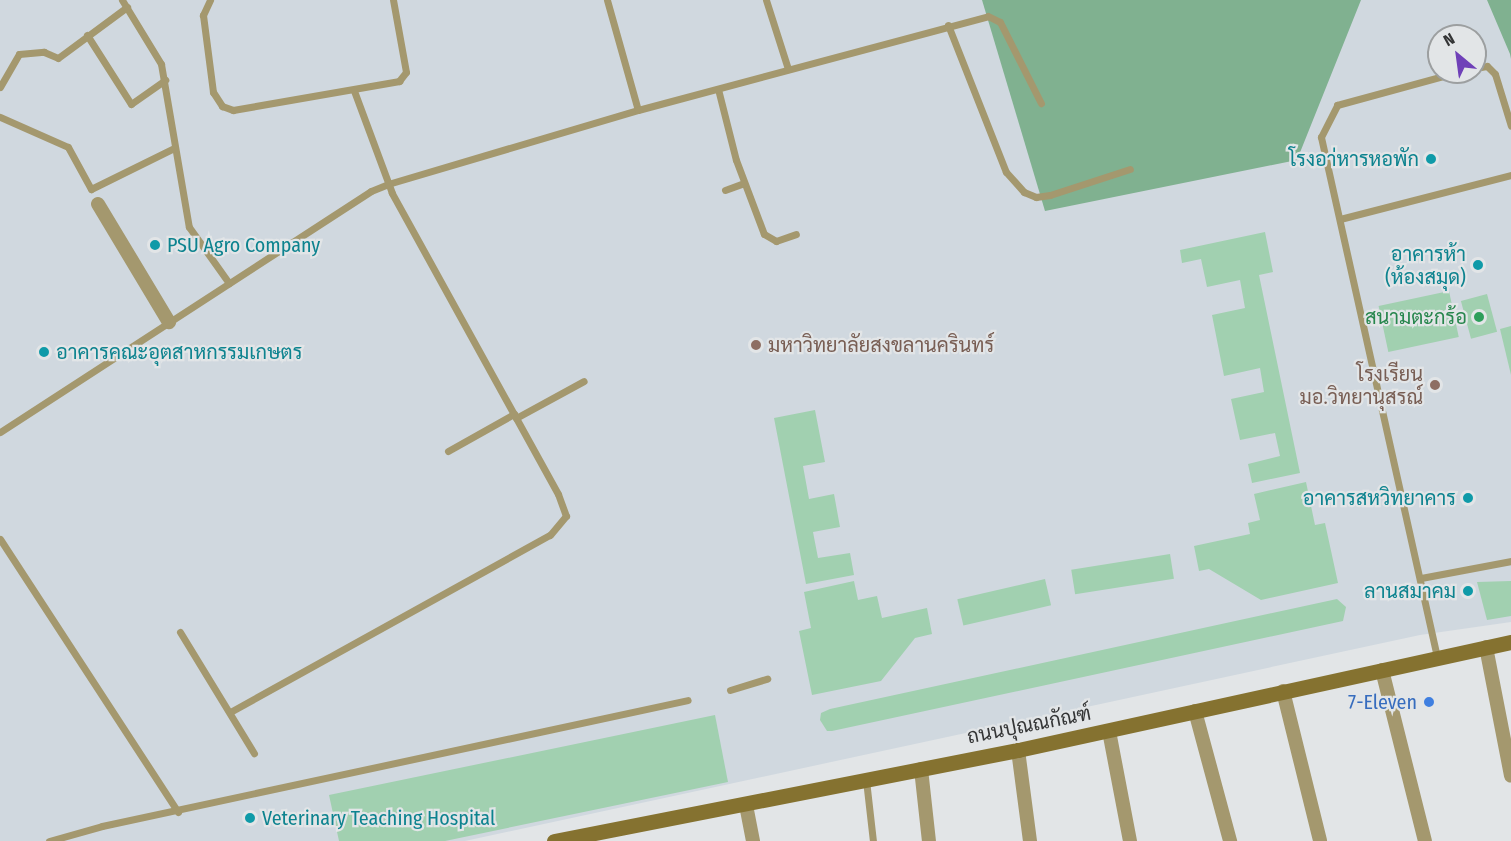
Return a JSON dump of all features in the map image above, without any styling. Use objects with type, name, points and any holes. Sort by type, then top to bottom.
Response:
[{"type":"street","points":[[98,204],[169,322]]},
{"type":"street","name":"ถนนปุณณกัณฑ์","points":[[554,841],[1018,750],[1511,642]]},
{"type":"street","points":[[1486,647],[1511,776]]},
{"type":"street","points":[[1382,670],[1425,841]]},
{"type":"street","points":[[1283,691],[1320,841]]},
{"type":"street","points":[[1195,711],[1230,841]]},
{"type":"street","points":[[1109,731],[1130,841]]},
{"type":"street","points":[[1018,750],[1030,841]]},
{"type":"street","points":[[921,769],[929,841]]},
{"type":"street","points":[[746,805],[753,841]]},
{"type":"lane","points":[[122,0],[160,59],[189,227],[229,283]]},
{"type":"lane","points":[[210,0],[203,15],[213,89],[224,108],[233,110],[395,83],[405,75],[393,0]]},
{"type":"lane","points":[[607,0],[638,110]]},
{"type":"lane","points":[[766,0],[788,69]]},
{"type":"lane","points":[[0,87],[19,54],[44,51],[58,58],[127,7]]},
{"type":"lane","points":[[0,432],[229,283],[388,184],[638,110],[948,26],[996,17],[1041,103]]},
{"type":"lane","points":[[948,26],[1008,176],[1024,192],[1036,197],[1050,195],[1130,169]]},
{"type":"lane","points":[[87,35],[131,104],[165,80]]},
{"type":"lane","points":[[1487,66],[1495,74],[1511,126]]},
{"type":"lane","points":[[1427,80],[1337,105],[1321,137],[1437,657]]},
{"type":"lane","points":[[718,89],[744,183],[766,237],[779,241],[796,234]]},
{"type":"lane","points":[[232,711],[559,528],[565,520],[564,506],[388,184],[354,91]]},
{"type":"lane","points":[[0,117],[68,147],[91,189],[174,148]]},
{"type":"lane","points":[[1340,219],[1511,175]]},
{"type":"lane","points":[[725,190],[744,183]]},
{"type":"lane","points":[[448,451],[584,381]]},
{"type":"lane","points":[[0,539],[178,812]]},
{"type":"lane","points":[[1421,578],[1511,561]]},
{"type":"lane","points":[[180,632],[232,711],[254,753]]},
{"type":"lane","points":[[730,690],[767,680]]},
{"type":"lane","points":[[49,841],[687,700]]},
{"type":"lane","points":[[866,780],[873,841]]},
{"type":"shaded area","name":"มหาวิทยาลัยสงขลานครินทร์","points":[[0,0],[1491,0],[1511,47],[1511,622],[1420,635],[465,841],[0,841]]},
{"type":"green space","points":[[982,0],[1361,0],[1297,160],[1045,211]]},
{"type":"green space","points":[[1487,0],[1511,0],[1511,59],[1510,54]]},
{"type":"green space","points":[[1265,232],[1273,272],[1259,275],[1300,473],[1252,483],[1248,464],[1280,456],[1275,433],[1240,440],[1231,399],[1264,392],[1260,368],[1224,376],[1212,315],[1245,308],[1240,280],[1207,287],[1201,259],[1182,263],[1180,250]]},
{"type":"green space","points":[[1449,291],[1459,337],[1388,352],[1379,306]]},
{"type":"green space","name":"สนามตะกร้อ","points":[[1487,294],[1497,332],[1471,339],[1461,301]]},
{"type":"green space","points":[[1511,326],[1511,375],[1500,329]]},
{"type":"green space","points":[[815,410],[825,462],[803,466],[809,499],[834,494],[840,527],[813,532],[818,558],[850,553],[854,575],[806,584],[774,418]]},
{"type":"green space","points":[[1306,482],[1315,525],[1325,523],[1338,583],[1261,600],[1209,569],[1199,571],[1194,546],[1250,534],[1248,523],[1260,520],[1254,494]]},
{"type":"green space","points":[[1170,554],[1174,579],[1075,594],[1071,570]]},
{"type":"green space","points":[[1045,579],[1051,605],[963,626],[957,599]]},
{"type":"green space","points":[[854,581],[858,600],[877,596],[882,618],[927,608],[932,634],[915,638],[881,681],[812,695],[799,631],[811,628],[804,592]]},
{"type":"green space","points":[[1511,581],[1511,616],[1487,620],[1477,582]]},
{"type":"green space","points":[[1337,599],[1346,607],[1343,621],[832,731],[827,731],[820,720],[821,713],[830,709]]},
{"type":"green space","points":[[715,715],[728,782],[445,841],[339,841],[329,795]]},
{"type":"place","name":"โรงอา่หารหอพัก","points":[[1431,159]]},
{"type":"place","name":"PSU Agro Company","points":[[155,245]]},
{"type":"place","name":"อาคารห้า (ห้องสมุด)","points":[[1478,265]]},
{"type":"place","name":"สนามตะกร้อ","points":[[1479,317]]},
{"type":"place","name":"มหาวิทยาลัยสงขลานครินทร์","points":[[756,345]]},
{"type":"place","name":"อาคารคณะอุตสาหกรรมเกษตร","points":[[44,352]]},
{"type":"place","name":"โรงเรียน มอ.วิทยานุสรณ์","points":[[1435,385]]},
{"type":"place","name":"อาคารสหวิทยาคาร","points":[[1468,498]]},
{"type":"place","name":"ลานสมาคม","points":[[1468,591]]},
{"type":"place","name":"7-Eleven","points":[[1429,702]]},
{"type":"place","name":"Veterinary Teaching Hospital","points":[[250,818]]}]
